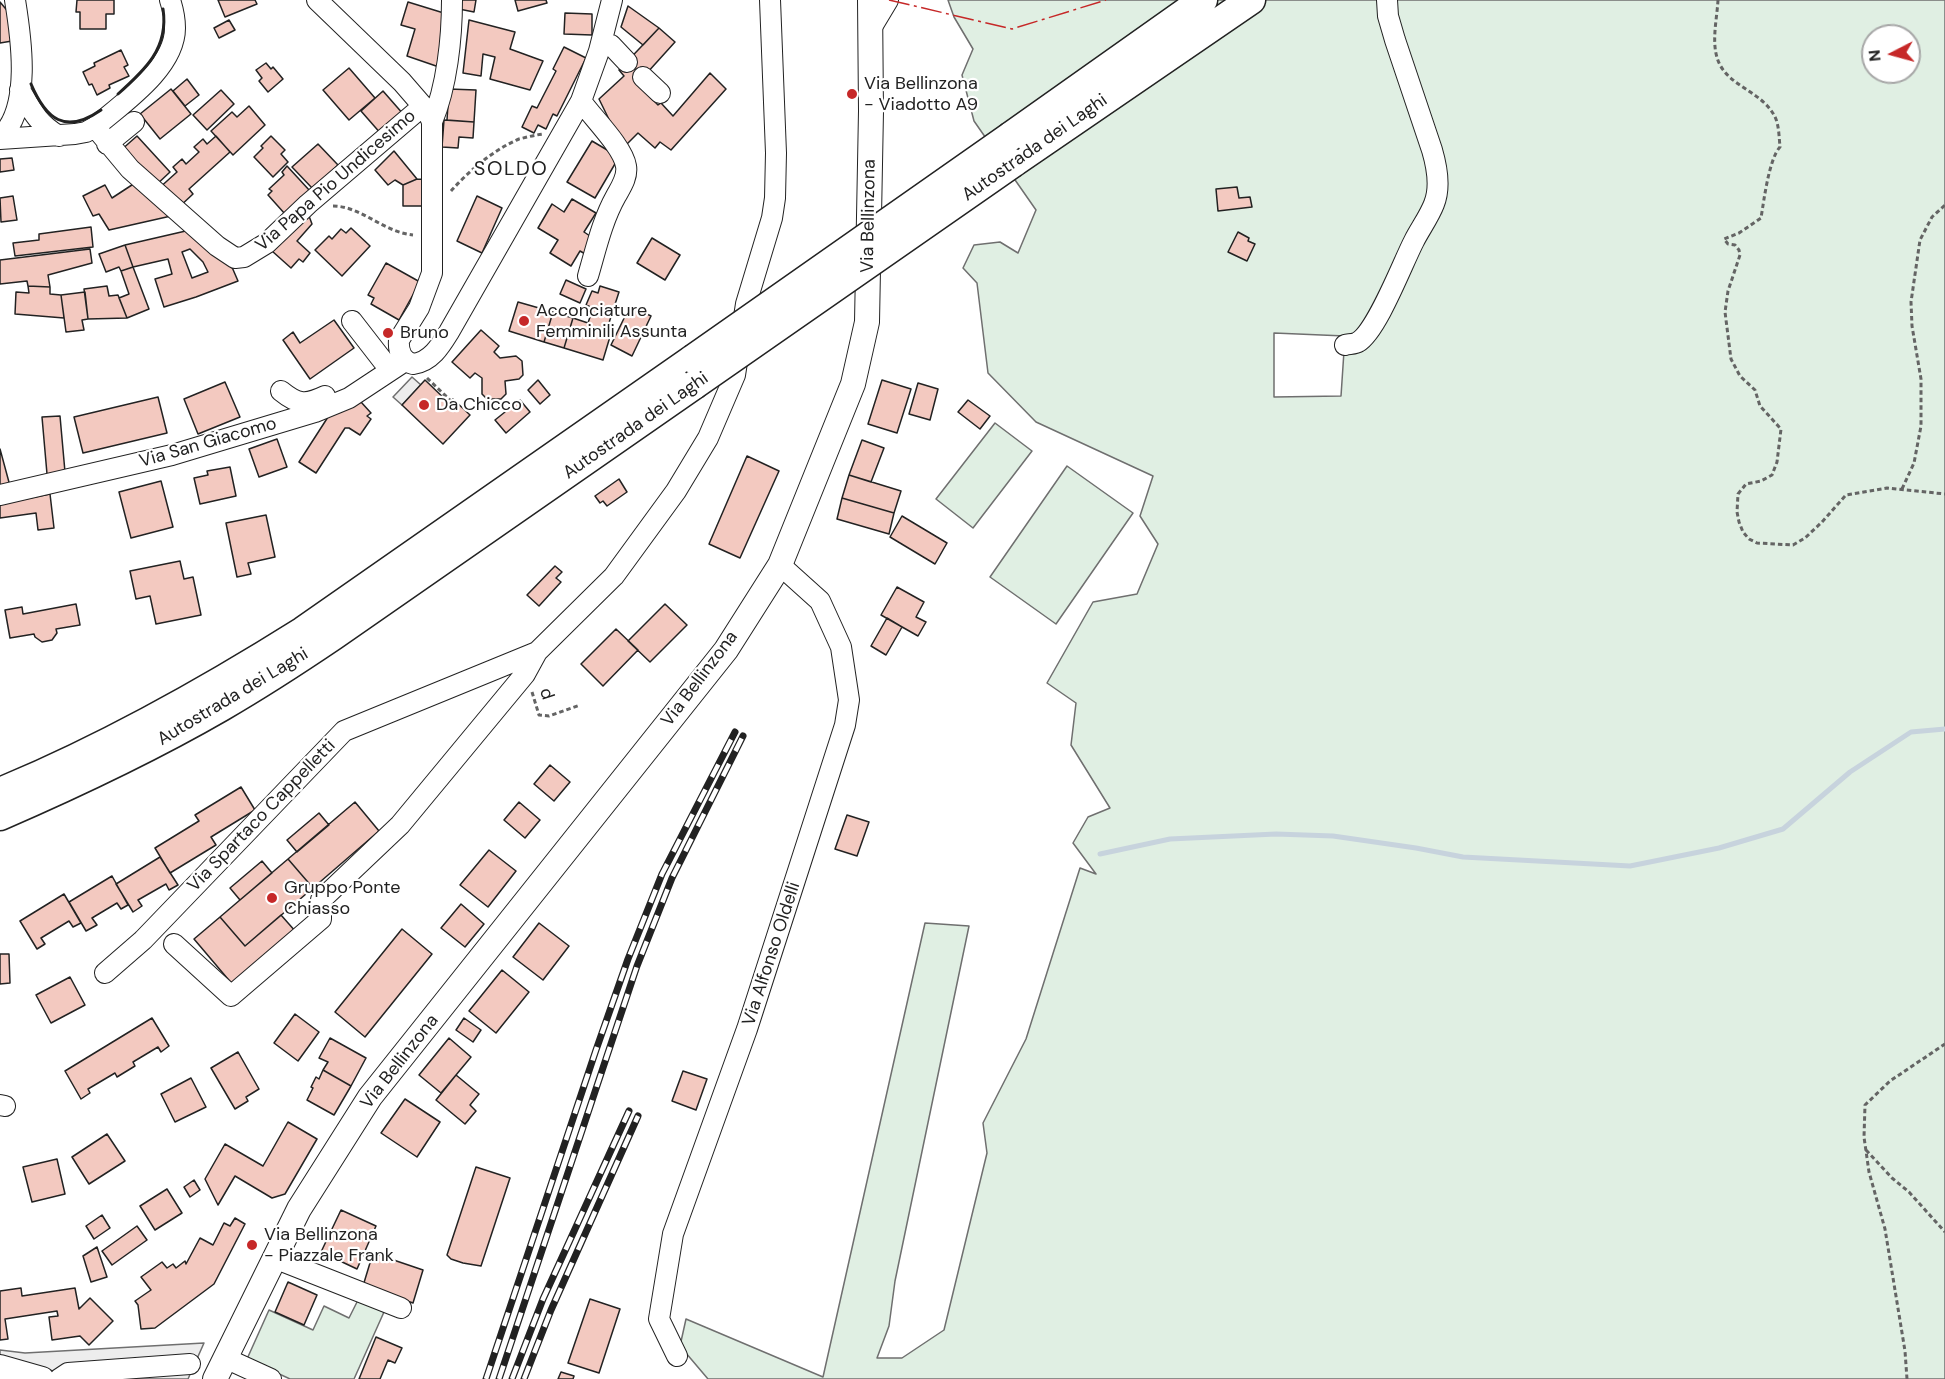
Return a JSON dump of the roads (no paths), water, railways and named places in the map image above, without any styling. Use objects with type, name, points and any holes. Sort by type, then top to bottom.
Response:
[{"type":"highway","name":"Autostrada dei Laghi","points":[[1012,150],[1203,0]]},
{"type":"highway","name":"Autostrada dei Laghi","points":[[0,792],[105,745],[198,695],[303,631],[693,372],[1012,150],[1251,0]]},
{"type":"highway","name":"Autostrada dei Laghi","points":[[0,816],[73,784],[162,740],[280,671],[333,636],[693,372]]},
{"type":"main road","name":"Via Bellinzona","points":[[211,1370],[299,1209],[370,1097],[726,650],[780,565],[852,384],[867,322],[870,0]]},
{"type":"main road","points":[[10,1372],[42,1379]]},
{"type":"street","points":[[0,138],[9,127],[21,90],[20,34],[15,0]]},
{"type":"street","points":[[0,138],[59,136],[86,132],[95,127],[150,78],[169,52],[175,29],[174,12],[170,0]]},
{"type":"street","points":[[317,0],[402,82],[428,114],[438,108],[452,23],[452,0]]},
{"type":"street","points":[[352,321],[396,358],[413,364],[423,362],[440,346],[581,101],[599,51],[612,0]]},
{"type":"street","name":"Via Spartaco Cappelletti","points":[[105,973],[143,940],[344,732],[537,652],[614,576],[676,491],[708,438],[735,375],[747,304],[772,218],[776,153],[770,0]]},
{"type":"street","points":[[870,30],[888,0]]},
{"type":"street","points":[[1345,345],[1359,342],[1370,329],[1390,294],[1414,240],[1435,204],[1438,184],[1432,150],[1388,16],[1387,0]]},
{"type":"street","points":[[611,45],[627,62]]},
{"type":"street","points":[[643,77],[660,93]]},
{"type":"street","points":[[21,90],[39,121],[45,128],[59,136]]},
{"type":"street","points":[[581,101],[610,137],[627,168],[625,180],[604,221],[588,276]]},
{"type":"street","name":"Via Papa Pio Undicesimo","points":[[95,127],[130,170],[217,246],[235,258],[244,257],[267,243],[308,204],[428,114]]},
{"type":"street","name":"Via Papa Pio Undicesimo","points":[[396,358],[400,336],[418,308],[432,273],[433,213],[428,114]]},
{"type":"street","points":[[107,144],[134,122]]},
{"type":"street","points":[[281,391],[293,401],[304,403],[316,400],[396,358]]},
{"type":"street","name":"Via San Giacomo","points":[[0,495],[172,455],[315,412],[349,398],[396,358]]},
{"type":"street","name":"Via Alfonso Oldelli","points":[[677,1356],[659,1318],[673,1234],[747,1029],[845,725],[849,700],[841,647],[820,601],[780,565]]},
{"type":"street","points":[[174,944],[231,996],[321,919],[321,900],[400,825],[525,674],[537,652]]},
{"type":"street","points":[[274,1258],[401,1308]]},
{"type":"street","points":[[59,1379],[68,1372],[211,1370],[271,1379]]},
{"type":"waterway","points":[[1100,854],[1170,839],[1276,834],[1333,836],[1463,857],[1630,866],[1719,848],[1783,829],[1850,772],[1911,732],[1945,729]]},
{"type":"railway","points":[[486,1379],[628,959],[662,874],[735,732]]},
{"type":"railway","points":[[499,1379],[637,966],[672,878],[743,736]]},
{"type":"railway","points":[[512,1379],[543,1299],[629,1111]]},
{"type":"railway","points":[[524,1379],[551,1310],[638,1116]]},
{"type":"place","name":"Via Bellinzona - Viadotto A9","points":[[852,94]]},
{"type":"place","name":"Acconciature Femminili Assunta","points":[[524,321]]},
{"type":"place","name":"Bruno","points":[[388,333]]},
{"type":"place","name":"Da Chicco","points":[[424,405]]},
{"type":"place","name":"Gruppo Ponte Chiasso","points":[[272,898]]},
{"type":"place","name":"Via Bellinzona - Piazzale Frank","points":[[252,1245]]},
{"type":"district","name":"SOLDO","points":[[511,170]]}]
